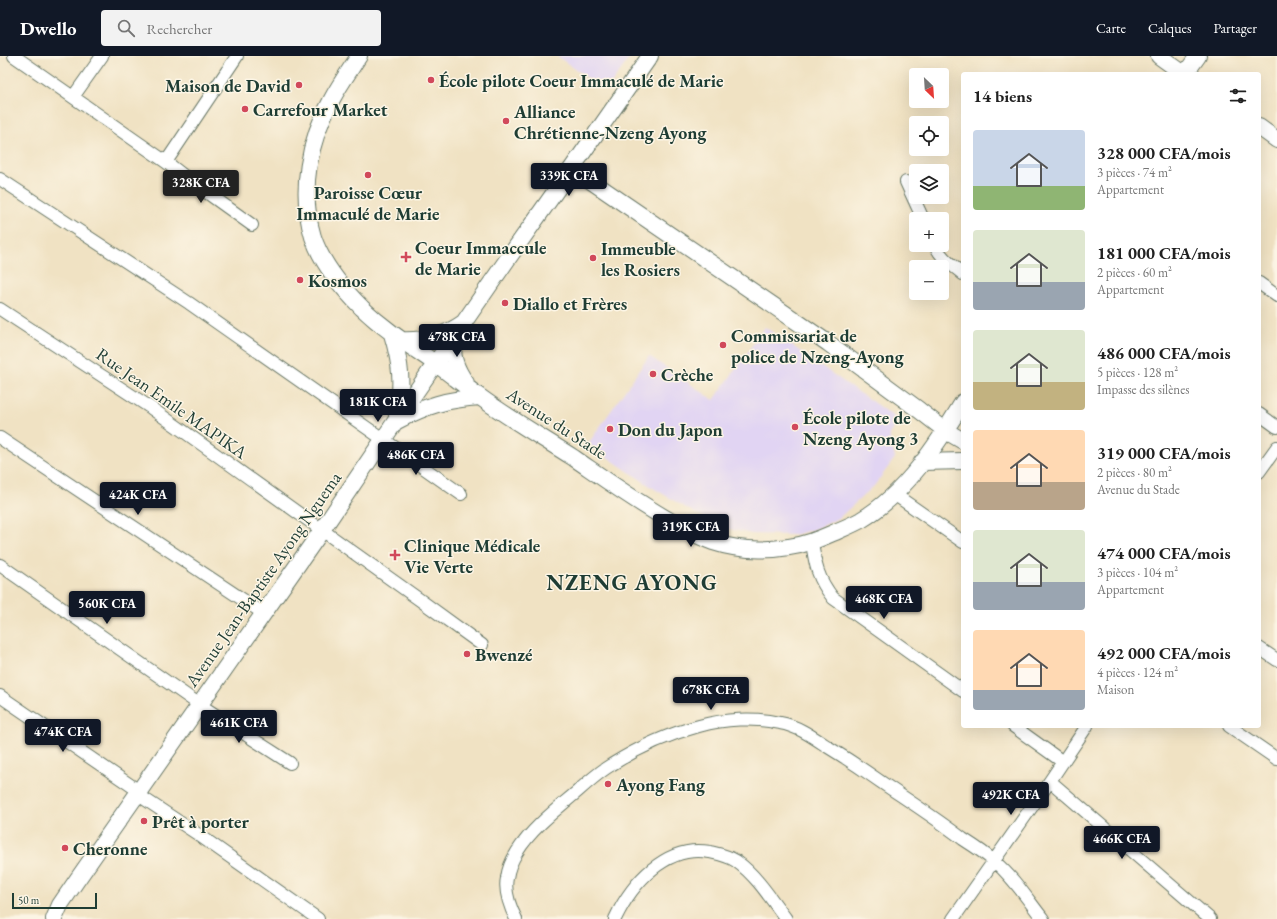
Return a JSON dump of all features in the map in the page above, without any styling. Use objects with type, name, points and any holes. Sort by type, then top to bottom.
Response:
[{"type":"main road","name":"Avenue du Stade","points":[[359,56],[332,99],[320,125],[308,165],[306,190],[309,219],[314,237],[331,272],[361,307],[396,337],[475,393],[655,512],[694,533],[724,545],[759,549],[789,547],[812,542],[862,519],[894,494],[946,431],[961,404]]},
{"type":"main road","points":[[384,439],[650,56]]},
{"type":"main road","points":[[1159,56],[1182,72]]},
{"type":"main road","points":[[1186,72],[1198,56]]},
{"type":"main road","points":[[1261,128],[1277,140]]},
{"type":"main road","points":[[572,168],[828,343],[946,431],[961,440]]},
{"type":"main road","points":[[395,422],[401,384],[396,337],[416,340],[449,332],[464,323]]},
{"type":"main road","points":[[395,422],[414,412],[441,402],[475,393],[464,380],[454,362],[453,354],[455,336]]},
{"type":"main road","points":[[919,410],[945,412],[954,409],[961,402]]},
{"type":"main road","points":[[919,410],[930,428],[931,438],[926,457],[961,461]]},
{"type":"main road","name":"Avenue Jean-Baptiste Ayong Nguema","points":[[54,919],[60,905],[76,880],[200,705],[384,439]]},
{"type":"street","points":[[14,56],[252,224]]},
{"type":"street","points":[[73,97],[102,56]]},
{"type":"street","points":[[166,162],[237,56]]},
{"type":"street","points":[[0,179],[189,303],[461,494]]},
{"type":"street","points":[[906,182],[920,212]]},
{"type":"street","points":[[938,252],[946,262],[961,273]]},
{"type":"street","points":[[1261,284],[1277,296]]},
{"type":"street","name":"Rue Jean Emile MAPIKA","points":[[0,309],[151,408],[482,645]]},
{"type":"street","points":[[1261,415],[1277,427]]},
{"type":"street","points":[[0,438],[263,613]]},
{"type":"street","points":[[1261,469],[1277,447]]},
{"type":"street","points":[[894,494],[961,541]]},
{"type":"street","points":[[812,542],[814,561],[818,573],[824,586],[833,598],[961,689]]},
{"type":"street","points":[[0,565],[200,705],[290,763]]},
{"type":"street","points":[[1261,649],[1277,660]]},
{"type":"street","points":[[0,696],[199,834],[318,919]]},
{"type":"street","points":[[516,919],[508,899],[506,888],[508,871],[517,852],[542,823],[572,796],[610,765],[648,744],[688,729],[717,722],[739,720],[766,720],[782,723],[806,732],[940,822],[994,861],[1008,874],[1043,919]]},
{"type":"street","points":[[1016,728],[1063,762]]},
{"type":"street","points":[[953,919],[1086,728]]},
{"type":"street","points":[[1232,728],[1277,759]]},
{"type":"street","points":[[1050,781],[1210,919]]},
{"type":"street","points":[[615,919],[630,892],[657,865],[670,857],[686,852],[704,851],[720,854],[736,861],[762,885],[786,919]]},
{"type":"shaded area","points":[[557,56],[631,56],[606,91]]},
{"type":"shaded area","name":"École pilote de Nzeng Ayong 3","points":[[765,327],[900,421],[889,434],[895,458],[874,486],[841,516],[815,529],[793,535],[752,534],[725,528],[698,515],[653,488],[588,444],[649,356],[714,400]]},
{"type":"place","name":"École pilote Coeur Immaculé de Marie","points":[[431,80]]},
{"type":"place","name":"Maison de David","points":[[299,85]]},
{"type":"place","name":"Carrefour Market","points":[[245,109]]},
{"type":"place","name":"Alliance Chrétienne-Nzeng Ayong","points":[[506,121]]},
{"type":"place","name":"Paroisse Cœur Immaculé de Marie","points":[[368,175]]},
{"type":"place","name":"Coeur Immaccule de Marie","points":[[406,257]]},
{"type":"place","name":"Immeuble les Rosiers","points":[[593,258]]},
{"type":"place","name":"Kosmos","points":[[300,280]]},
{"type":"place","name":"Diallo et Frères","points":[[505,303]]},
{"type":"place","name":"Commissariat de police de Nzeng-Ayong","points":[[723,345]]},
{"type":"place","name":"Crèche","points":[[653,374]]},
{"type":"place","name":"École pilote de Nzeng Ayong 3","points":[[795,427]]},
{"type":"place","name":"Don du Japon","points":[[610,429]]},
{"type":"place","name":"Clinique Médicale Vie Verte","points":[[395,555]]},
{"type":"place","name":"Bwenzé","points":[[467,654]]},
{"type":"place","name":"Ayong Fang","points":[[608,784]]},
{"type":"place","name":"Prêt à porter","points":[[144,821]]},
{"type":"place","name":"Cheronne","points":[[65,848]]},
{"type":"district","name":"NZENG AYONG","points":[[632,582]]}]
